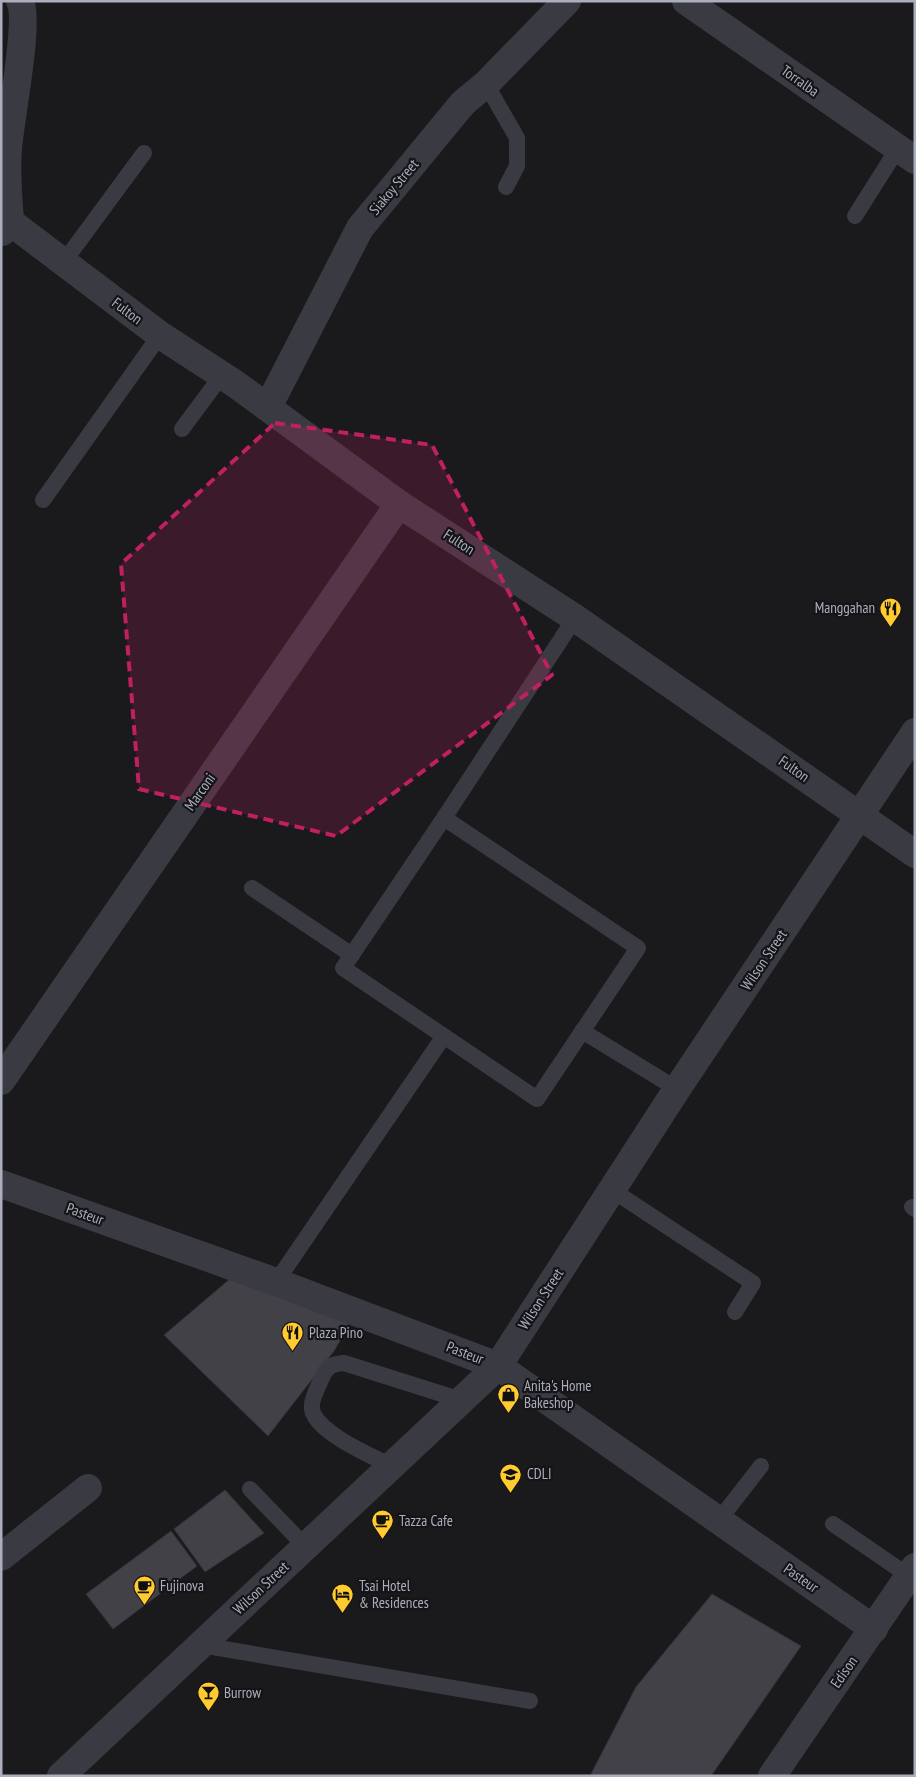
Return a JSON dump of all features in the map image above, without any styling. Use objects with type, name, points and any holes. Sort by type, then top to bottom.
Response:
[{"type":"street","points":[[4,223],[8,150],[23,31],[23,6],[20,1]]},
{"type":"street","name":"Siakoy Street","points":[[268,407],[360,228],[463,103],[486,84],[567,1]]},
{"type":"street","name":"Torralba","points":[[686,1],[906,154]]},
{"type":"street","name":"Fulton","points":[[4,223],[64,263],[160,335],[268,407],[399,504],[575,618],[915,854]]},
{"type":"street","name":"Marconi","points":[[1,1081],[399,504]]},
{"type":"street","name":"Wilson Street","points":[[61,1776],[498,1366],[677,1089],[915,732]]},
{"type":"street","name":"Pasteur","points":[[1,1184],[276,1282],[498,1366],[874,1629]]},
{"type":"street","points":[[1,1557],[88,1488]]},
{"type":"street","name":"Edison","points":[[772,1776],[912,1571]]},
{"type":"lane","points":[[486,84],[517,138],[517,166],[506,187]]},
{"type":"lane","points":[[64,263],[144,153]]},
{"type":"lane","points":[[855,216],[906,154]]},
{"type":"lane","points":[[43,500],[160,335]]},
{"type":"lane","points":[[182,428],[222,375]]},
{"type":"lane","points":[[444,818],[638,948],[537,1099],[343,968],[575,618]]},
{"type":"lane","points":[[252,888],[352,955]]},
{"type":"lane","points":[[582,1031],[677,1089]]},
{"type":"lane","points":[[276,1282],[444,1036]]},
{"type":"lane","points":[[612,1190],[753,1283],[735,1312]]},
{"type":"lane","points":[[391,1466],[326,1429],[313,1414],[312,1402],[326,1368],[333,1363],[344,1363],[461,1400]]},
{"type":"lane","points":[[719,1520],[761,1466]]},
{"type":"lane","points":[[250,1489],[305,1546]]},
{"type":"lane","points":[[833,1524],[912,1571]]},
{"type":"lane","points":[[201,1645],[530,1701]]},
{"type":"highlighted area","points":[[275,423],[432,445],[552,675],[336,836],[139,789],[121,564]]},
{"type":"building","points":[[237,1273],[351,1321],[334,1351],[268,1436],[164,1335]]},
{"type":"building","points":[[225,1490],[264,1533],[205,1572],[174,1529]]},
{"type":"building","points":[[171,1531],[197,1566],[113,1629],[86,1594]]},
{"type":"building","points":[[712,1594],[801,1646],[711,1776],[590,1776],[636,1687]]},
{"type":"place","name":"Manggahan","points":[[891,627]]},
{"type":"place","name":"Plaza Pino","points":[[293,1352]]},
{"type":"place","name":"Anita's Home Bakeshop","points":[[508,1414]]},
{"type":"place","name":"CDLI","points":[[511,1493]]},
{"type":"place","name":"Tazza Cafe","points":[[383,1540]]},
{"type":"place","name":"Fujinova","points":[[144,1605]]},
{"type":"place","name":"Tsai Hotel & Residences","points":[[343,1614]]},
{"type":"place","name":"Burrow","points":[[208,1712]]}]
